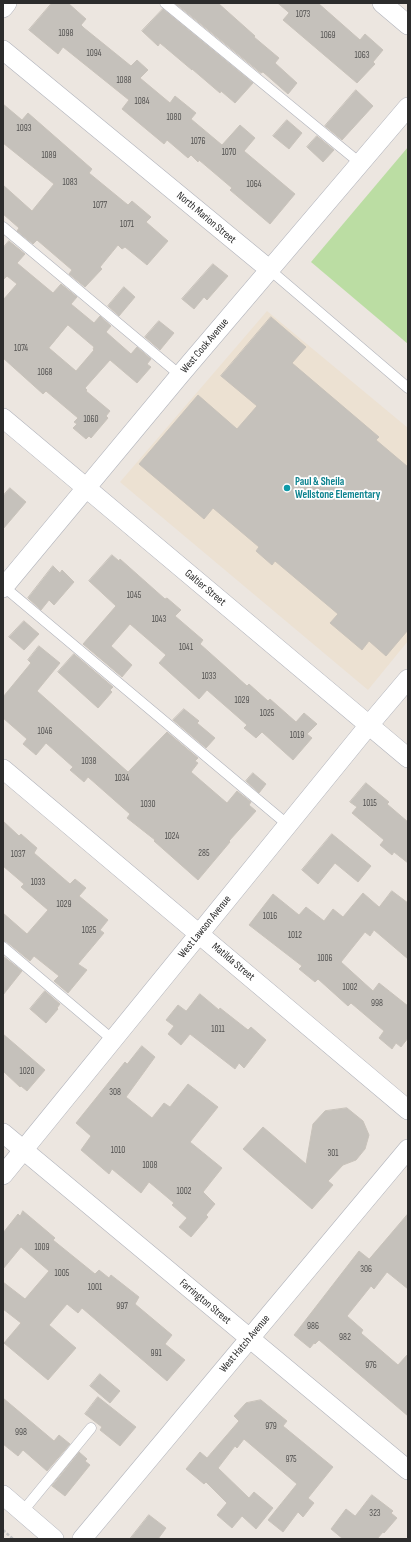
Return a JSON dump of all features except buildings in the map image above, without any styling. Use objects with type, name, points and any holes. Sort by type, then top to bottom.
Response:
[{"type":"street","points":[[3,8],[7,3]]},
{"type":"street","points":[[382,3],[408,25]]},
{"type":"street","name":"North Marion Street","points":[[3,50],[270,270]]},
{"type":"street","name":"West Cook Avenue","points":[[3,587],[180,375],[408,107]]},
{"type":"street","name":"Galtier Street","points":[[3,418],[408,758]]},
{"type":"street","name":"West Lawson Avenue","points":[[3,1175],[408,679]]},
{"type":"street","name":"Matilda Street","points":[[3,769],[408,1110]]},
{"type":"street","name":"Farrington Street","points":[[3,1133],[408,1470]]},
{"type":"street","name":"West Hatch Avenue","points":[[82,1539],[408,1149]]},
{"type":"street","points":[[3,1495],[54,1539]]},
{"type":"lane","points":[[165,3],[360,163]]},
{"type":"lane","points":[[3,227],[180,375]]},
{"type":"lane","name":"North Marion Street","points":[[270,270],[408,388]]},
{"type":"lane","points":[[3,587],[288,825]]},
{"type":"lane","points":[[3,947],[113,1040]]},
{"type":"lane","points":[[23,1511],[91,1428]]},
{"type":"path","points":[[3,1530],[13,1539]]},
{"type":"shaded area","name":"Paul & Sheila Wellstone Elementary","points":[[267,311],[408,428],[408,641],[368,690],[120,482]]},
{"type":"green space","points":[[408,147],[408,344],[311,262]]},
{"type":"place","name":"Paul & Sheila Wellstone Elementary","points":[[287,488]]}]
